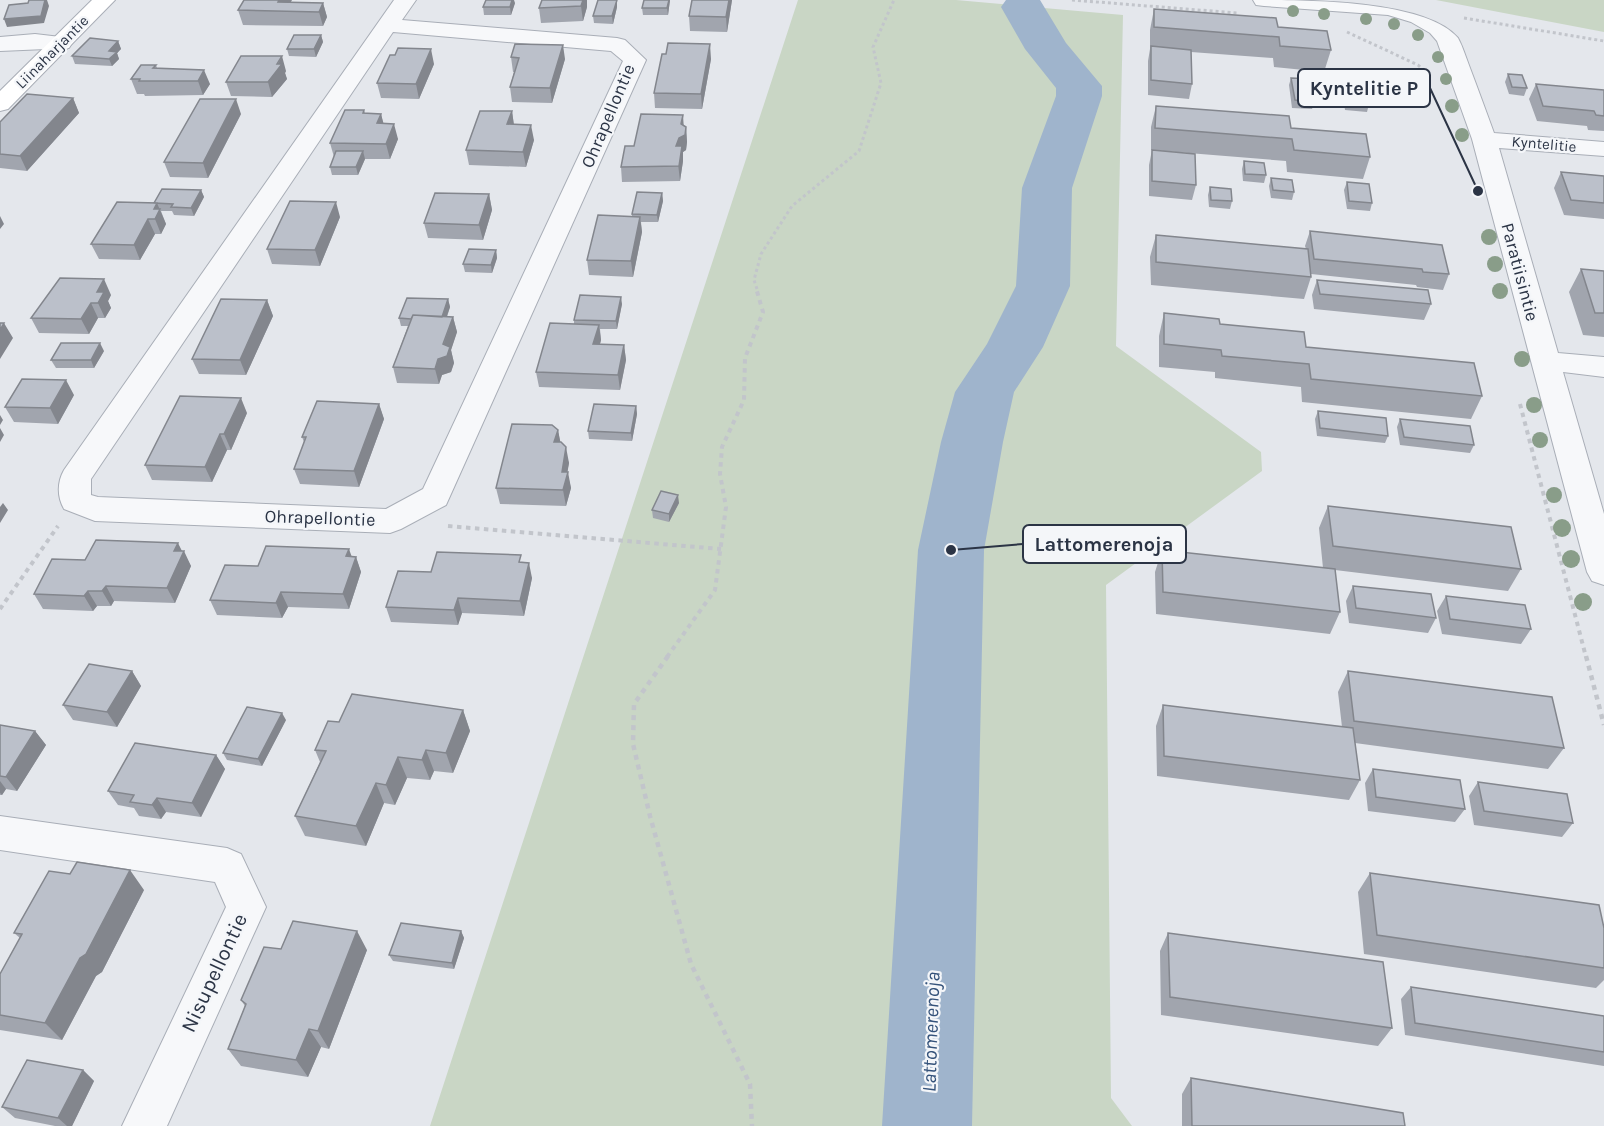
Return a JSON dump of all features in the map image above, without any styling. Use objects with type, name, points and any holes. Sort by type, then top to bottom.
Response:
[{"type":"main road","name":"Liinaharjantie","points":[[0,104],[104,0]]},
{"type":"street","points":[[75,501],[75,478],[405,0]]},
{"type":"street","name":"Paratiisintie","points":[[1264,0],[1388,4],[1438,28],[1448,40],[1484,139],[1604,572]]},
{"type":"street","name":"Ohrapellontie","points":[[75,501],[95,509],[390,521],[435,497],[635,60],[616,45],[387,25]]},
{"type":"street","points":[[0,44],[35,41],[61,43]]},
{"type":"street","name":"Kyntelitie","points":[[1484,139],[1604,149]]},
{"type":"street","points":[[1544,361],[1604,367]]},
{"type":"street","name":"Nisupellontie","points":[[0,833],[227,866],[246,907],[144,1126]]},
{"type":"path","points":[[752,1126],[750,1084],[691,964],[650,816],[633,744],[634,704],[715,590],[726,507],[720,474],[722,447],[744,400],[745,358],[763,312],[754,280],[761,254],[792,206],[859,151],[881,83],[873,47],[894,0]]},
{"type":"path","points":[[1072,0],[1245,13]]},
{"type":"path","points":[[1419,17],[1435,14],[1604,40]]},
{"type":"path","points":[[1338,28],[1419,65],[1434,79]]},
{"type":"path","points":[[1519,399],[1604,725]]},
{"type":"path","points":[[0,609],[75,501]]},
{"type":"path","points":[[390,521],[721,549]]},
{"type":"path","points":[[1597,700],[1604,701]]},
{"type":"green space","points":[[798,0],[956,0],[1123,15],[1116,346],[1261,452],[1262,471],[1106,585],[1111,1098],[1132,1126],[430,1126]]},
{"type":"green space","points":[[1436,0],[1604,0],[1604,32]]},
{"type":"building","points":[[29,0],[45,0],[41,16],[4,19],[9,5],[28,3]]},
{"type":"building","points":[[244,0],[323,3],[319,12],[238,10]]},
{"type":"building","points":[[486,0],[512,0],[510,7],[483,7]]},
{"type":"building","points":[[542,0],[583,0],[581,6],[539,8]]},
{"type":"building","points":[[598,0],[617,0],[612,16],[593,16]]},
{"type":"building","points":[[644,0],[669,0],[667,8],[642,8]]},
{"type":"building","points":[[692,0],[729,0],[726,17],[689,16]]},
{"type":"building","points":[[1154,9],[1276,18],[1278,27],[1327,31],[1331,50],[1280,46],[1279,37],[1154,27]]},
{"type":"building","points":[[294,35],[321,35],[314,49],[287,49]]},
{"type":"building","points":[[90,38],[118,41],[109,51],[117,52],[109,59],[72,56]]},
{"type":"building","points":[[668,43],[710,44],[701,94],[654,93],[662,54],[666,54]]},
{"type":"building","points":[[515,44],[563,45],[550,88],[510,87],[519,58],[511,57]]},
{"type":"building","points":[[1151,46],[1191,50],[1192,84],[1151,80]]},
{"type":"building","points":[[398,48],[431,49],[416,84],[377,83],[390,55],[395,55]]},
{"type":"building","points":[[241,56],[282,56],[277,64],[282,64],[268,82],[226,82]]},
{"type":"building","points":[[141,65],[156,65],[153,68],[204,70],[198,81],[131,79]]},
{"type":"building","points":[[1508,74],[1522,75],[1527,88],[1512,87]]},
{"type":"building","points":[[1291,78],[1311,79],[1315,102],[1295,100]]},
{"type":"building","points":[[1536,84],[1604,90],[1604,116],[1596,115],[1594,111],[1543,106]]},
{"type":"building","points":[[27,94],[73,98],[20,156],[0,154],[0,122]]},
{"type":"building","points":[[200,99],[236,99],[203,163],[164,162]]},
{"type":"building","points":[[1156,106],[1289,116],[1291,128],[1366,134],[1370,157],[1294,150],[1292,139],[1155,128]]},
{"type":"building","points":[[345,110],[364,110],[363,113],[381,114],[377,123],[394,124],[386,144],[330,143]]},
{"type":"building","points":[[480,111],[512,111],[507,124],[531,125],[523,152],[466,150]]},
{"type":"building","points":[[641,114],[683,115],[681,124],[686,127],[685,135],[679,138],[676,146],[682,146],[679,166],[621,167],[625,146],[634,146]]},
{"type":"building","points":[[1152,150],[1195,154],[1196,185],[1152,181]]},
{"type":"building","points":[[336,151],[363,151],[356,167],[330,167]]},
{"type":"building","points":[[1244,161],[1264,163],[1266,175],[1245,174]]},
{"type":"building","points":[[1561,172],[1604,176],[1604,203],[1571,200]]},
{"type":"building","points":[[1271,178],[1292,180],[1294,192],[1273,190]]},
{"type":"building","points":[[1347,182],[1369,184],[1372,203],[1349,201]]},
{"type":"building","points":[[1210,187],[1231,189],[1232,201],[1211,200]]},
{"type":"building","points":[[162,189],[201,190],[191,208],[154,203]]},
{"type":"building","points":[[637,192],[662,193],[657,215],[632,214]]},
{"type":"building","points":[[435,193],[489,194],[479,225],[424,223]]},
{"type":"building","points":[[290,201],[336,202],[315,250],[267,249]]},
{"type":"building","points":[[117,202],[157,203],[154,209],[160,209],[155,219],[148,219],[134,245],[91,244]]},
{"type":"building","points":[[598,215],[640,217],[631,261],[587,260]]},
{"type":"building","points":[[1310,231],[1442,245],[1449,274],[1423,272],[1422,269],[1314,259]]},
{"type":"building","points":[[1156,235],[1308,249],[1311,277],[1156,262]]},
{"type":"building","points":[[469,249],[496,250],[491,265],[463,264]]},
{"type":"building","points":[[1581,269],[1604,271],[1604,313],[1595,313]]},
{"type":"building","points":[[60,278],[104,279],[97,292],[104,292],[98,303],[91,303],[81,319],[31,318]]},
{"type":"building","points":[[1317,280],[1428,290],[1431,304],[1320,294]]},
{"type":"building","points":[[580,295],[621,297],[616,321],[574,320]]},
{"type":"building","points":[[407,298],[448,299],[442,317],[413,315],[411,319],[399,318]]},
{"type":"building","points":[[221,299],[267,300],[240,360],[192,359]]},
{"type":"building","points":[[1164,313],[1219,319],[1220,324],[1304,332],[1306,347],[1474,363],[1482,396],[1311,379],[1309,364],[1222,356],[1221,350],[1164,344]]},
{"type":"building","points":[[413,315],[453,317],[443,344],[450,347],[447,356],[438,359],[435,369],[393,367]]},
{"type":"building","points":[[550,323],[599,325],[593,344],[624,345],[618,375],[536,372]]},
{"type":"building","points":[[61,343],[100,343],[91,360],[51,360]]},
{"type":"building","points":[[22,379],[66,380],[50,408],[5,407]]},
{"type":"building","points":[[180,396],[241,398],[224,434],[220,434],[205,467],[145,465]]},
{"type":"building","points":[[317,401],[379,404],[354,471],[294,469],[306,437],[302,437]]},
{"type":"building","points":[[594,404],[636,406],[631,433],[588,431]]},
{"type":"building","points":[[1318,411],[1386,418],[1388,436],[1320,428]]},
{"type":"building","points":[[1400,419],[1470,426],[1474,445],[1404,437]]},
{"type":"building","points":[[512,424],[552,425],[558,430],[554,442],[561,442],[566,447],[562,472],[568,472],[563,490],[496,488]]},
{"type":"building","points":[[661,491],[678,495],[669,514],[652,510]]},
{"type":"building","points":[[1328,506],[1511,527],[1521,569],[1333,546]]},
{"type":"building","points":[[96,540],[178,543],[174,551],[184,551],[167,588],[106,586],[102,591],[88,591],[84,596],[34,594],[52,559],[85,560]]},
{"type":"building","points":[[266,546],[349,549],[346,556],[356,557],[343,594],[281,592],[276,603],[210,600],[225,565],[258,566]]},
{"type":"building","points":[[1162,550],[1335,569],[1340,612],[1163,592]]},
{"type":"building","points":[[437,552],[521,555],[519,562],[529,563],[520,601],[458,598],[454,610],[386,607],[398,571],[431,572]]},
{"type":"building","points":[[1353,586],[1431,594],[1436,618],[1356,608]]},
{"type":"building","points":[[1446,596],[1525,605],[1531,629],[1450,619]]},
{"type":"building","points":[[89,664],[132,671],[107,712],[63,705]]},
{"type":"building","points":[[1348,671],[1552,697],[1564,748],[1354,721]]},
{"type":"building","points":[[352,694],[463,710],[446,753],[426,750],[422,760],[398,757],[386,785],[376,783],[356,826],[295,816],[326,751],[315,750],[328,721],[339,722]]},
{"type":"building","points":[[1163,705],[1353,728],[1360,780],[1164,756]]},
{"type":"building","points":[[247,707],[282,713],[258,759],[223,753]]},
{"type":"building","points":[[0,725],[35,731],[6,777],[0,776]]},
{"type":"building","points":[[135,743],[216,755],[192,803],[157,798],[152,805],[130,802],[134,795],[108,791]]},
{"type":"building","points":[[1373,769],[1460,780],[1465,809],[1376,797]]},
{"type":"building","points":[[1478,782],[1567,794],[1573,823],[1484,811]]},
{"type":"building","points":[[77,862],[130,870],[86,954],[80,958],[45,1023],[0,1015],[0,974],[22,934],[14,933],[49,871],[70,874]]},
{"type":"building","points":[[1370,873],[1599,905],[1604,928],[1604,968],[1377,935]]},
{"type":"building","points":[[293,921],[357,931],[318,1031],[309,1029],[296,1060],[228,1049],[246,1004],[241,1000],[264,947],[281,949]]},
{"type":"building","points":[[401,923],[461,931],[452,963],[389,955]]},
{"type":"building","points":[[1168,933],[1383,962],[1392,1028],[1170,997]]},
{"type":"building","points":[[1411,987],[1604,1016],[1604,1052],[1415,1023]]},
{"type":"building","points":[[27,1060],[83,1070],[58,1118],[2,1107]]},
{"type":"building","points":[[1191,1078],[1403,1113],[1405,1126],[1192,1126]]},
{"type":"waterway","name":"Lattomerenoja","points":[[927,1126],[951,550],[972,442],[985,392],[1014,347],[1043,286],[1047,188],[1079,96],[1079,86],[1047,49],[1023,7]]},
{"type":"place","name":"Kyntelitie P","points":[[1478,191]]},
{"type":"place","name":"Lattomerenoja","points":[[951,550]]}]
